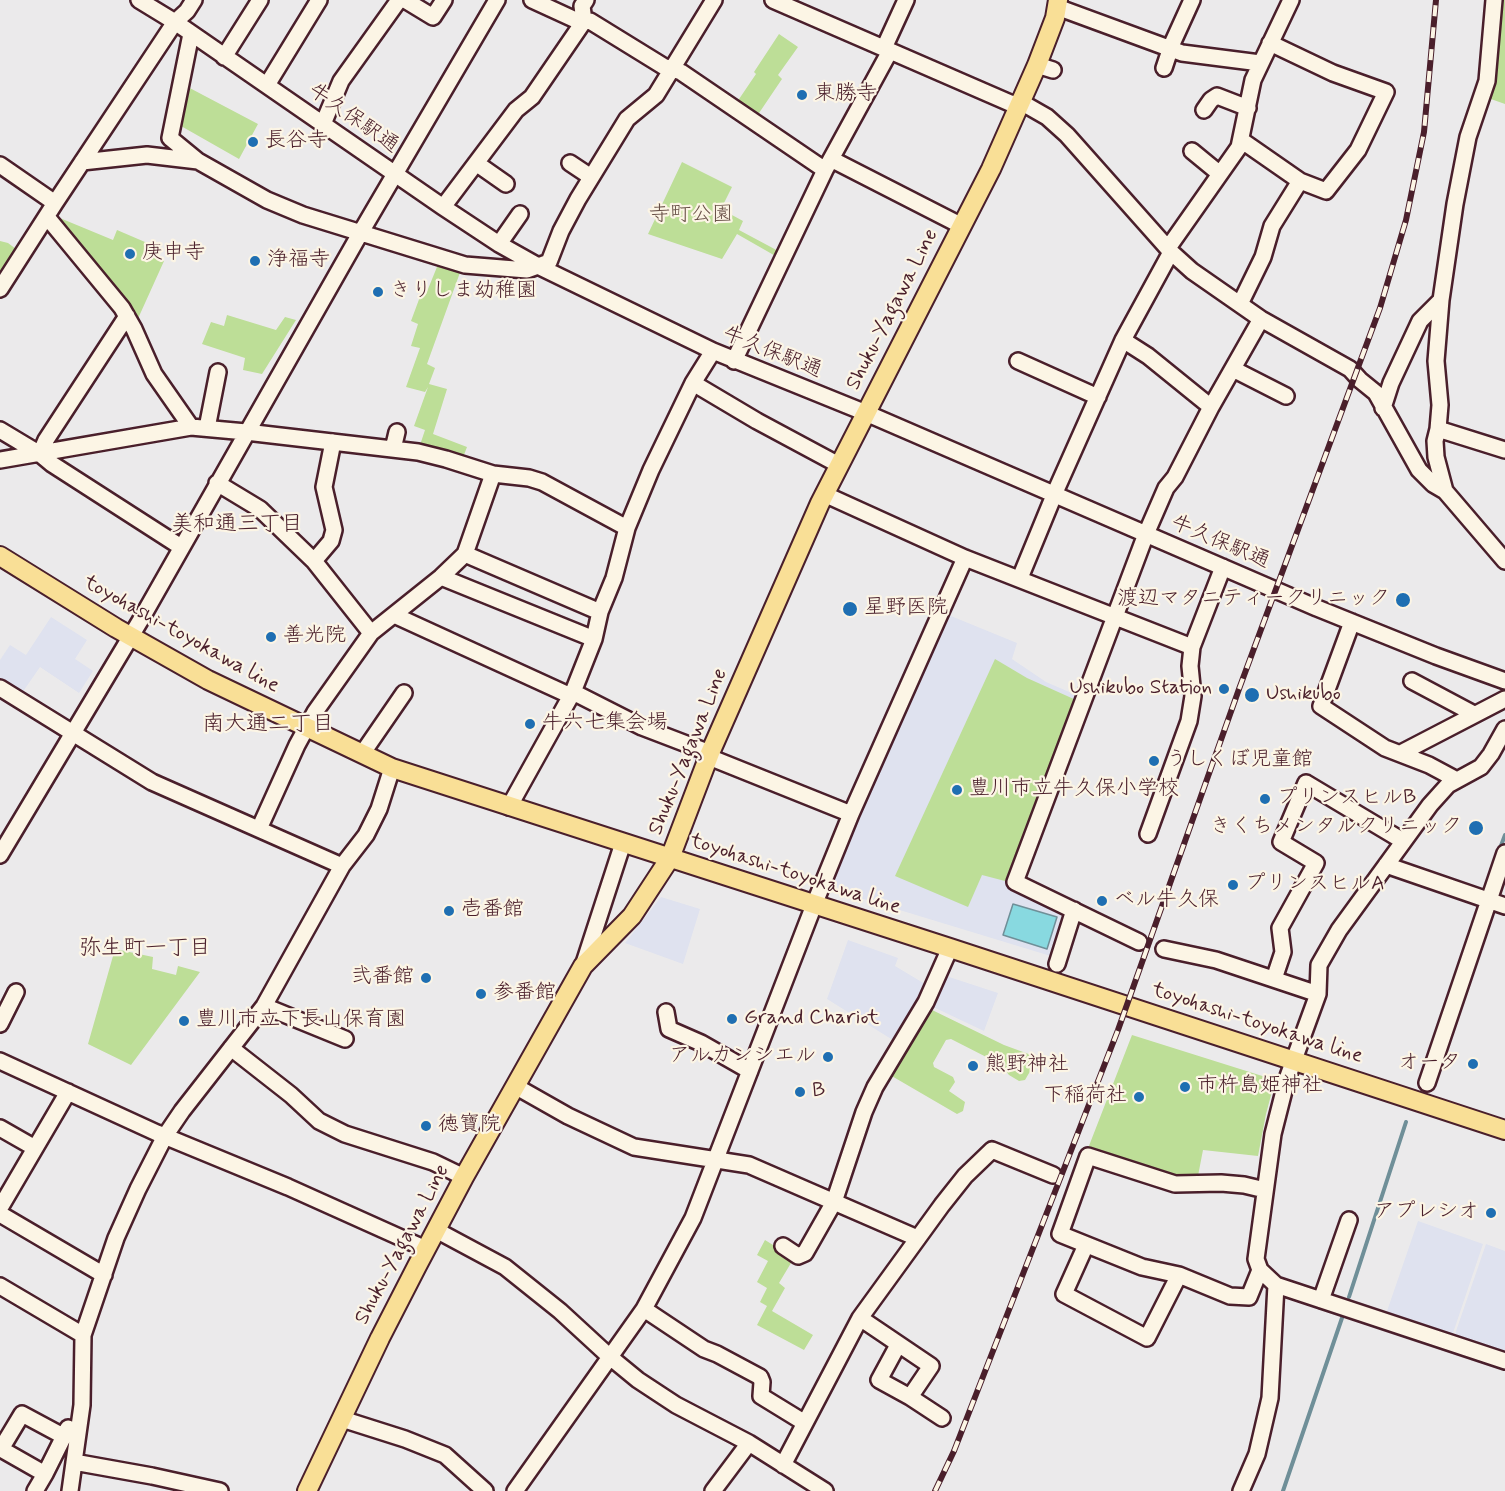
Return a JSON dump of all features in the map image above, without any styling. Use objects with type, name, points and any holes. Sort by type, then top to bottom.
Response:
[{"type":"main road","name":"Shuku-Yagawa Line","points":[[308,1491],[380,1338],[426,1249],[582,966],[632,916],[670,858],[710,755],[824,494],[992,169],[1020,104],[1045,68],[1058,3]]},
{"type":"main road","name":"toyohashi-toyokawa line","points":[[0,555],[131,636],[208,680],[392,768],[1505,1130]]},
{"type":"street","name":"牛久保駅通","points":[[140,0],[443,207],[499,244],[540,267],[734,361],[866,413],[1352,622],[1505,681]]},
{"type":"street","points":[[0,290],[175,22],[188,11],[194,0]]},
{"type":"street","points":[[224,57],[260,0]]},
{"type":"street","points":[[267,85],[319,0]]},
{"type":"street","points":[[323,124],[341,81],[399,0]]},
{"type":"street","points":[[405,0],[433,18],[444,0]]},
{"type":"street","points":[[0,855],[131,636],[360,232],[497,0]]},
{"type":"street","points":[[532,0],[580,22],[590,21],[663,66],[681,72],[828,165],[962,226]]},
{"type":"street","points":[[443,207],[516,110],[532,97],[584,21],[582,6],[586,0]]},
{"type":"street","points":[[190,34],[170,138],[198,161],[267,200],[303,215],[465,266],[527,270],[549,262],[561,231],[627,119],[656,96],[714,0]]},
{"type":"street","points":[[773,0],[1010,103],[1020,104],[1055,123],[1169,250],[1192,271],[1261,319],[1350,369],[1376,393],[1419,470],[1433,484],[1445,491],[1504,557]]},
{"type":"street","points":[[734,361],[828,165],[887,49],[906,0]]},
{"type":"street","points":[[1164,68],[1192,0]]},
{"type":"street","points":[[1020,579],[1123,340],[1169,250],[1241,140],[1253,80],[1291,0]]},
{"type":"street","points":[[1445,491],[1436,457],[1435,441],[1440,405],[1436,361],[1441,300],[1455,204],[1468,137],[1487,81],[1494,0]]},
{"type":"street","points":[[1058,3],[1182,53],[1260,63]]},
{"type":"street","points":[[1241,140],[1300,181],[1326,191],[1358,150],[1391,97],[1386,92],[1333,73],[1269,43]]},
{"type":"street","points":[[1204,110],[1217,96],[1248,108]]},
{"type":"street","points":[[1192,151],[1220,174]]},
{"type":"street","points":[[82,162],[147,155],[198,161]]},
{"type":"street","points":[[476,163],[506,184]]},
{"type":"street","points":[[570,163],[591,177]]},
{"type":"street","points":[[0,165],[55,203]]},
{"type":"street","points":[[1240,304],[1263,257],[1272,226],[1300,181]]},
{"type":"street","points":[[499,244],[520,214]]},
{"type":"street","points":[[47,217],[127,316],[154,374],[191,427]]},
{"type":"street","points":[[1383,408],[1391,383],[1420,321],[1441,300]]},
{"type":"street","points":[[40,454],[46,440],[127,316]]},
{"type":"street","points":[[1139,942],[1015,882],[1114,617],[1166,488],[1175,477],[1211,407],[1261,319]]},
{"type":"street","points":[[1123,340],[1148,356],[1211,407]]},
{"type":"street","points":[[509,807],[572,694],[594,639],[600,612],[614,578],[627,528],[651,470],[693,383],[713,351]]},
{"type":"street","points":[[1018,361],[1098,397]]},
{"type":"street","points":[[1233,369],[1286,396]]},
{"type":"street","points":[[207,428],[218,372]]},
{"type":"street","points":[[693,383],[758,422],[839,465]]},
{"type":"street","points":[[0,460],[191,427],[333,442],[375,440],[393,449],[431,454],[493,474],[519,476],[542,482],[627,528]]},
{"type":"street","points":[[1438,429],[1505,450]]},
{"type":"street","points":[[0,430],[181,547]]},
{"type":"street","points":[[393,449],[397,432]]},
{"type":"street","points":[[314,561],[331,541],[334,530],[324,487],[333,442]]},
{"type":"street","points":[[259,829],[315,712],[371,633],[441,577],[465,554],[493,474]]},
{"type":"street","points":[[217,483],[260,509],[314,561],[371,633]]},
{"type":"street","points":[[824,494],[965,558],[1192,647]]},
{"type":"street","points":[[465,554],[600,612]]},
{"type":"street","points":[[515,1491],[644,1309],[693,1218],[851,814],[965,558]]},
{"type":"street","points":[[1148,834],[1189,721],[1193,696],[1190,666],[1192,647],[1223,567]]},
{"type":"street","points":[[441,577],[594,639]]},
{"type":"street","points":[[394,615],[642,727],[851,814]]},
{"type":"street","points":[[1352,622],[1321,706],[1385,748],[1429,765],[1457,780]]},
{"type":"street","points":[[1412,681],[1474,714]]},
{"type":"street","points":[[0,688],[152,782],[342,866]]},
{"type":"street","points":[[362,754],[404,693]]},
{"type":"street","points":[[1401,753],[1505,699]]},
{"type":"street","points":[[1505,729],[1491,754],[1480,767],[1448,785],[1430,805],[1339,930],[1319,965],[1318,994],[1294,1060],[1273,1134],[1256,1259],[1260,1270],[1276,1285],[1505,1361]]},
{"type":"street","points":[[70,1491],[82,1405],[83,1335],[116,1238],[165,1136],[264,1006],[342,866],[366,835],[379,809],[392,768]]},
{"type":"street","points":[[1274,979],[1283,952],[1280,928],[1316,863],[1281,842],[1306,783],[1403,841]]},
{"type":"street","points":[[582,966],[623,843]]},
{"type":"street","points":[[1427,1083],[1505,853]]},
{"type":"street","points":[[1386,865],[1505,906]]},
{"type":"street","points":[[1057,964],[1074,910]]},
{"type":"street","points":[[783,1246],[798,1256],[805,1253],[834,1202],[875,1086],[926,1002],[950,948]]},
{"type":"street","points":[[1164,949],[1216,960],[1318,994]]},
{"type":"street","points":[[0,1024],[16,992]]},
{"type":"street","points":[[264,1006],[345,1039]]},
{"type":"street","points":[[666,1012],[669,1029],[701,1043],[750,1071]]},
{"type":"street","points":[[231,1048],[291,1095],[319,1121],[345,1134],[434,1162],[464,1177]]},
{"type":"street","points":[[0,1060],[165,1136],[288,1187],[426,1249]]},
{"type":"street","points":[[515,1086],[568,1116],[634,1147],[749,1165],[917,1238]]},
{"type":"street","points":[[0,1208],[68,1092]]},
{"type":"street","points":[[0,1128],[35,1148]]},
{"type":"street","points":[[783,1465],[860,1318],[965,1176],[992,1150],[1053,1174]]},
{"type":"street","points":[[1260,1270],[1249,1297],[1230,1296],[1179,1275],[1142,1267],[1060,1234],[1088,1156],[1175,1184],[1221,1183],[1265,1190]]},
{"type":"street","points":[[0,1214],[104,1275]]},
{"type":"street","points":[[1321,1300],[1349,1220]]},
{"type":"street","points":[[436,1230],[506,1267],[638,1380],[676,1405],[748,1443],[825,1491]]},
{"type":"street","points":[[1086,1245],[1064,1294],[1147,1338],[1179,1275]]},
{"type":"street","points":[[1241,1491],[1257,1454],[1270,1398],[1276,1285]]},
{"type":"street","points":[[0,1286],[83,1335]]},
{"type":"street","points":[[644,1309],[704,1349],[760,1377],[762,1396],[805,1423]]},
{"type":"street","points":[[860,1318],[931,1366],[910,1397]]},
{"type":"street","points":[[898,1345],[879,1380],[942,1418]]},
{"type":"street","points":[[35,1491],[63,1436],[82,1405]]},
{"type":"street","points":[[45,1474],[1,1449],[22,1414],[63,1436]]},
{"type":"street","points":[[342,1419],[405,1439],[445,1455],[484,1491]]},
{"type":"street","points":[[713,1491],[748,1443]]},
{"type":"street","points":[[74,1462],[220,1491]]},
{"type":"shaded area","name":"豊川市立牛久保小学校","points":[[946,614],[1017,643],[1012,659],[1046,682],[1081,697],[1009,885],[1065,912],[1054,957],[847,894],[842,889],[827,883]]},
{"type":"shaded area","points":[[51,617],[87,640],[75,659],[93,671],[79,693],[40,667],[22,693],[0,679],[0,660],[10,645],[26,655]]},
{"type":"shaded area","points":[[661,897],[700,909],[683,964],[625,943]]},
{"type":"shaded area","points":[[848,940],[898,958],[895,966],[930,987],[896,1042],[827,999]]},
{"type":"shaded area","points":[[943,975],[998,993],[984,1031],[929,1005]]},
{"type":"shaded area","points":[[1418,1221],[1483,1244],[1452,1336],[1386,1314]]},
{"type":"shaded area","points":[[1486,1244],[1505,1251],[1505,1354],[1454,1337]]},
{"type":"green space","points":[[1499,0],[1505,0],[1505,104],[1488,98]]},
{"type":"green space","points":[[779,34],[798,47],[778,75],[782,79],[755,119],[735,105]]},
{"type":"green space","points":[[184,85],[258,124],[239,159],[181,126]]},
{"type":"green space","name":"寺町公園","points":[[682,162],[732,187],[721,209],[743,221],[739,230],[782,253],[779,258],[737,234],[722,259],[648,234]]},
{"type":"green space","points":[[55,216],[113,240],[117,230],[159,248],[156,257],[164,261],[136,323]]},
{"type":"green space","points":[[0,241],[16,249],[0,272]]},
{"type":"green space","points":[[439,262],[462,267],[427,364],[435,368],[429,384],[447,389],[433,434],[467,447],[462,460],[419,448],[425,430],[414,426],[428,387],[425,392],[406,387],[420,348],[411,346],[418,324],[411,321],[421,294],[426,294]]},
{"type":"green space","points":[[227,315],[276,330],[285,317],[296,320],[262,374],[243,370],[245,358],[202,344],[211,322],[224,326]]},
{"type":"green space","points":[[995,659],[1027,678],[1076,700],[1005,881],[982,875],[968,907],[895,876]]},
{"type":"green space","points":[[115,949],[153,957],[152,969],[176,975],[178,966],[200,972],[131,1065],[88,1044]]},
{"type":"green space","points":[[928,1008],[1004,1045],[1034,1056],[1036,1061],[1025,1080],[1019,1081],[1009,1075],[1000,1064],[951,1039],[946,1040],[933,1063],[934,1067],[953,1077],[955,1082],[949,1091],[965,1102],[963,1111],[957,1114],[890,1075]]},
{"type":"green space","points":[[1132,1035],[1275,1080],[1258,1156],[1203,1150],[1197,1181],[1175,1180],[1087,1151]]},
{"type":"green space","points":[[765,1240],[794,1258],[779,1283],[785,1288],[772,1311],[813,1335],[804,1350],[757,1325],[767,1306],[760,1302],[767,1288],[757,1282],[768,1261],[757,1255]]},
{"type":"water","points":[[1013,904],[1057,917],[1047,949],[1003,935]]},
{"type":"waterway","points":[[1499,851],[1505,835]]},
{"type":"waterway","points":[[1349,1297],[1406,1122]]},
{"type":"waterway","points":[[1283,1491],[1343,1315]]},
{"type":"railway","points":[[935,1491],[954,1451],[1118,1030],[1239,689],[1380,308],[1406,220],[1424,132],[1436,0]]},
{"type":"place","name":"東勝寺","points":[[802,95]]},
{"type":"place","name":"長谷寺","points":[[253,142]]},
{"type":"place","name":"庚申寺","points":[[130,254]]},
{"type":"place","name":"浄福寺","points":[[255,261]]},
{"type":"place","name":"きりしま幼稚園","points":[[378,292]]},
{"type":"place","name":"渡辺マタニティークリニック","points":[[1403,600]]},
{"type":"place","name":"星野医院","points":[[850,609]]},
{"type":"place","name":"善光院","points":[[271,637]]},
{"type":"place","name":"Ushikubo Station","points":[[1224,689]]},
{"type":"place","name":"Ushikubo","points":[[1252,695]]},
{"type":"place","name":"牛六七集会場","points":[[530,724]]},
{"type":"place","name":"うしくぼ児童館","points":[[1154,761]]},
{"type":"place","name":"豊川市立牛久保小学校","points":[[957,790]]},
{"type":"place","name":"プリンスヒルB","points":[[1265,799]]},
{"type":"place","name":"きくちメンタルクリニック","points":[[1476,828]]},
{"type":"place","name":"プリンスヒルA","points":[[1233,885]]},
{"type":"place","name":"ベル牛久保","points":[[1102,901]]},
{"type":"place","name":"壱番館","points":[[449,911]]},
{"type":"place","name":"弐番館","points":[[426,978]]},
{"type":"place","name":"参番館","points":[[481,994]]},
{"type":"place","name":"Grand Chariot","points":[[732,1019]]},
{"type":"place","name":"豊川市立下長山保育園","points":[[184,1021]]},
{"type":"place","name":"アルカンシエル","points":[[828,1057]]},
{"type":"place","name":"オータ","points":[[1473,1064]]},
{"type":"place","name":"熊野神社","points":[[973,1066]]},
{"type":"place","name":"市杵島姫神社","points":[[1185,1087]]},
{"type":"place","name":"B","points":[[800,1092]]},
{"type":"place","name":"下稲荷社","points":[[1139,1097]]},
{"type":"place","name":"徳寶院","points":[[426,1126]]},
{"type":"place","name":"アプレシオ","points":[[1491,1213]]},
{"type":"district","name":"美和通三丁目","points":[[237,525]]},
{"type":"district","name":"南大通二丁目","points":[[268,725]]},
{"type":"district","name":"弥生町一丁目","points":[[145,949]]}]
